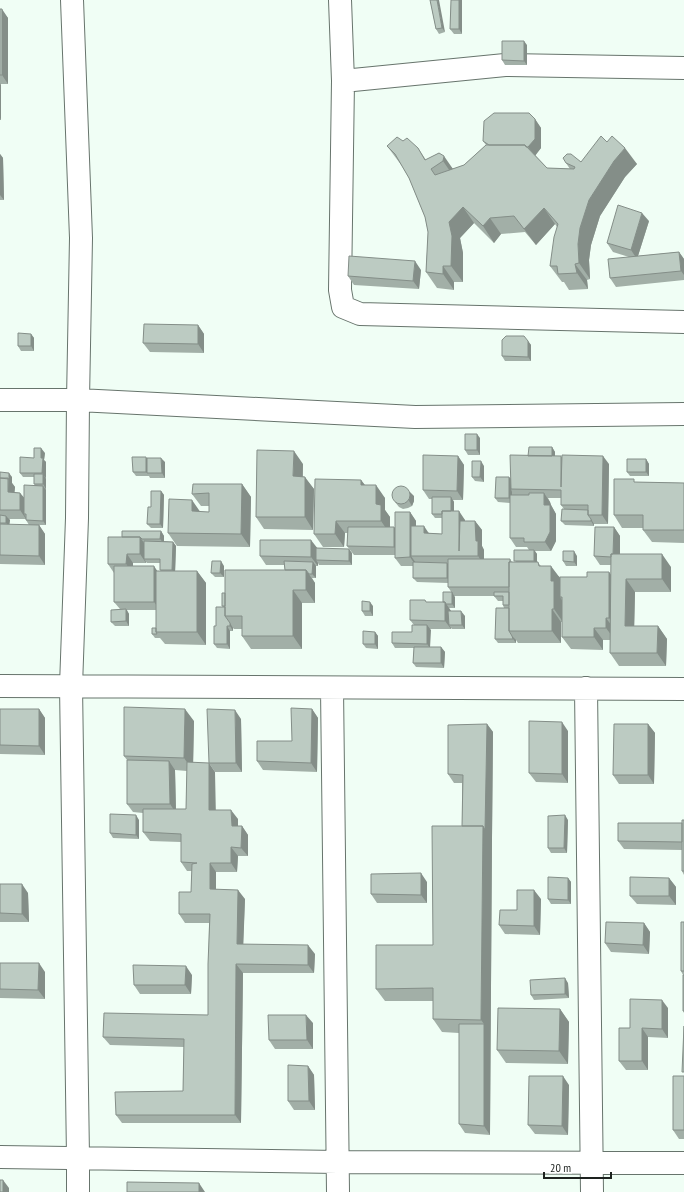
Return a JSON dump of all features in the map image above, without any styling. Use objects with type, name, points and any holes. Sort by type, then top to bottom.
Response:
[{"type":"street","points":[[72,0],[81,238],[77,518],[71,686],[78,1192]]},
{"type":"street","points":[[340,0],[343,81],[340,290],[343,307],[360,314],[684,322]]},
{"type":"street","points":[[343,81],[505,65],[684,68]]},
{"type":"street","points":[[0,400],[78,400],[415,417],[684,414]]},
{"type":"street","points":[[0,686],[684,689]]},
{"type":"street","points":[[332,688],[338,1192]]},
{"type":"street","points":[[586,688],[592,1192]]},
{"type":"street","points":[[0,1157],[338,1162],[684,1163]]},
{"type":"building","points":[[430,0],[437,0],[442,28],[436,29]]},
{"type":"building","points":[[451,0],[459,0],[459,29],[450,29]]},
{"type":"building","points":[[0,9],[2,9],[2,75],[0,75]]},
{"type":"building","points":[[502,41],[524,41],[524,61],[502,60]]},
{"type":"building","points":[[494,113],[529,113],[535,119],[535,139],[528,147],[525,145],[489,145],[483,141],[484,121]]},
{"type":"building","points":[[601,136],[607,142],[612,136],[625,148],[614,161],[589,200],[580,228],[578,244],[579,263],[575,264],[577,273],[558,274],[557,266],[550,266],[554,237],[558,224],[544,208],[524,229],[514,216],[490,218],[483,226],[463,207],[449,222],[452,236],[451,266],[443,266],[443,274],[426,272],[428,232],[425,217],[409,178],[395,154],[387,146],[397,137],[403,141],[407,138],[418,148],[425,160],[439,153],[444,156],[443,161],[431,169],[435,175],[464,165],[486,145],[525,145],[547,168],[574,169],[575,167],[566,163],[563,158],[567,154],[571,154],[581,162]]},
{"type":"building","points":[[618,205],[642,213],[631,250],[607,243]]},
{"type":"building","points":[[679,252],[681,271],[610,278],[608,259]]},
{"type":"building","points":[[349,256],[415,261],[413,281],[348,276]]},
{"type":"building","points":[[144,324],[198,325],[198,344],[143,343]]},
{"type":"building","points":[[18,333],[31,334],[31,346],[18,346]]},
{"type":"building","points":[[506,336],[524,336],[528,341],[528,357],[502,356],[502,340]]},
{"type":"building","points":[[465,434],[477,434],[477,450],[465,450]]},
{"type":"building","points":[[529,447],[552,447],[552,456],[528,456]]},
{"type":"building","points":[[34,448],[41,448],[41,458],[43,458],[42,473],[20,473],[20,457],[34,458]]},
{"type":"building","points":[[257,450],[294,451],[293,476],[305,477],[305,517],[256,517]]},
{"type":"building","points":[[423,455],[458,456],[457,491],[423,490]]},
{"type":"building","points":[[510,455],[561,456],[561,487],[562,455],[603,456],[602,515],[588,515],[588,505],[561,505],[561,490],[511,489]]},
{"type":"building","points":[[132,457],[146,457],[146,472],[133,472]]},
{"type":"building","points":[[147,458],[161,458],[162,473],[147,473]]},
{"type":"building","points":[[627,459],[646,459],[646,472],[627,472]]},
{"type":"building","points":[[472,461],[481,461],[480,477],[472,477]]},
{"type":"building","points":[[0,472],[9,473],[9,479],[0,478]]},
{"type":"building","points":[[34,474],[43,474],[43,484],[34,484]]},
{"type":"building","points":[[496,477],[509,477],[509,498],[495,498]]},
{"type":"building","points":[[0,478],[8,478],[8,492],[20,493],[20,510],[0,510]]},
{"type":"building","points":[[315,479],[361,480],[361,485],[376,485],[376,504],[381,505],[381,521],[336,521],[335,534],[314,534]]},
{"type":"building","points":[[614,479],[634,479],[634,482],[684,483],[684,530],[643,530],[643,515],[614,515]]},
{"type":"building","points":[[193,484],[242,484],[241,534],[168,533],[169,499],[192,500],[192,511],[209,512],[209,493],[192,494]]},
{"type":"building","points":[[24,485],[43,486],[43,521],[26,520],[26,514],[24,514]]},
{"type":"building","points":[[397,486],[405,486],[410,491],[408,502],[405,504],[397,504],[392,499],[392,491]]},
{"type":"building","points":[[151,491],[161,491],[160,524],[147,524],[148,507],[151,507]]},
{"type":"building","points":[[529,493],[544,493],[544,505],[550,505],[550,532],[545,542],[524,542],[524,538],[510,538],[510,495],[529,495]]},
{"type":"building","points":[[432,497],[451,497],[451,511],[442,511],[442,514],[432,514]]},
{"type":"building","points":[[562,509],[588,510],[588,515],[591,521],[561,521]]},
{"type":"building","points":[[442,511],[459,511],[459,551],[460,521],[475,521],[476,541],[478,541],[478,556],[411,556],[411,526],[424,526],[424,533],[442,534]]},
{"type":"building","points":[[395,512],[410,512],[410,557],[395,558]]},
{"type":"building","points":[[0,515],[6,516],[6,523],[0,523]]},
{"type":"building","points":[[0,524],[39,525],[39,556],[0,555]]},
{"type":"building","points":[[348,527],[394,527],[394,547],[347,546]]},
{"type":"building","points":[[595,527],[614,527],[613,554],[611,554],[611,557],[594,556]]},
{"type":"building","points":[[122,531],[161,531],[160,539],[142,539],[140,537],[122,537]]},
{"type":"building","points":[[108,537],[140,537],[140,554],[127,554],[126,564],[108,564]]},
{"type":"building","points":[[260,540],[311,540],[311,557],[260,556]]},
{"type":"building","points":[[144,541],[173,542],[172,570],[160,570],[160,559],[144,559]]},
{"type":"building","points":[[316,548],[349,549],[349,561],[316,560]]},
{"type":"building","points":[[514,550],[534,550],[534,561],[514,561]]},
{"type":"building","points":[[563,551],[574,551],[574,562],[563,561]]},
{"type":"building","points":[[611,554],[662,554],[662,579],[626,579],[625,626],[658,626],[657,653],[610,653]]},
{"type":"building","points":[[448,559],[510,559],[509,587],[448,587]]},
{"type":"building","points":[[212,561],[221,561],[220,573],[211,573]]},
{"type":"building","points":[[284,561],[313,562],[312,574],[309,574],[306,570],[285,570]]},
{"type":"building","points":[[413,562],[447,563],[447,578],[413,578]]},
{"type":"building","points":[[509,562],[538,562],[539,566],[551,566],[551,581],[554,581],[552,631],[509,631]]},
{"type":"building","points":[[114,566],[154,566],[154,602],[114,602]]},
{"type":"building","points":[[225,570],[306,570],[306,590],[293,590],[293,636],[242,636],[242,616],[225,616]]},
{"type":"building","points":[[156,571],[197,571],[197,632],[156,632]]},
{"type":"building","points":[[587,572],[609,572],[609,618],[606,618],[606,628],[594,628],[594,637],[562,637],[562,597],[560,597],[560,577],[587,577]]},
{"type":"building","points":[[443,592],[452,592],[452,604],[446,604],[443,602]]},
{"type":"building","points":[[494,592],[509,592],[509,605],[503,605],[503,596],[494,596]]},
{"type":"building","points":[[222,593],[225,593],[225,606],[222,606]]},
{"type":"building","points":[[410,600],[445,602],[445,621],[410,620]]},
{"type":"building","points":[[362,601],[370,602],[370,611],[362,611]]},
{"type":"building","points":[[216,607],[225,607],[225,616],[230,623],[230,626],[227,626],[227,644],[214,644]]},
{"type":"building","points":[[496,608],[509,608],[509,631],[513,639],[495,639]]},
{"type":"building","points":[[126,609],[126,621],[111,622],[111,610]]},
{"type":"building","points":[[448,611],[461,611],[462,625],[449,625]]},
{"type":"building","points":[[412,625],[427,625],[427,644],[392,643],[392,632],[412,632]]},
{"type":"building","points":[[152,628],[156,628],[157,634],[152,634]]},
{"type":"building","points":[[363,631],[375,632],[375,644],[363,644]]},
{"type":"building","points":[[414,647],[441,647],[441,663],[413,663]]},
{"type":"building","points":[[124,707],[185,709],[184,758],[124,756]]},
{"type":"building","points":[[291,708],[312,709],[311,763],[257,761],[257,741],[292,741]]},
{"type":"building","points":[[0,709],[39,709],[39,746],[0,745]]},
{"type":"building","points":[[207,709],[235,710],[236,763],[209,763]]},
{"type":"building","points":[[529,721],[562,722],[562,774],[529,773]]},
{"type":"building","points":[[487,724],[485,830],[483,826],[462,826],[463,775],[448,774],[448,725]]},
{"type":"building","points":[[614,724],[648,724],[648,775],[613,775]]},
{"type":"building","points":[[127,760],[169,761],[170,804],[127,804]]},
{"type":"building","points":[[187,762],[209,763],[209,810],[231,810],[232,826],[242,826],[241,848],[231,847],[231,863],[210,863],[210,889],[238,890],[237,944],[308,945],[308,965],[236,964],[235,1115],[116,1115],[115,1092],[183,1091],[184,1039],[103,1037],[104,1013],[208,1015],[210,914],[179,914],[179,892],[191,892],[192,864],[197,863],[181,862],[181,834],[143,832],[143,809],[186,809]]},
{"type":"building","points":[[110,814],[136,815],[136,835],[110,833]]},
{"type":"building","points":[[565,815],[564,848],[548,848],[548,816]]},
{"type":"building","points":[[682,820],[684,820],[684,871],[682,871]]},
{"type":"building","points":[[618,823],[682,823],[682,842],[618,841]]},
{"type":"building","points":[[432,826],[483,826],[481,1020],[433,1019],[433,988],[376,989],[376,945],[433,945]]},
{"type":"building","points":[[421,873],[421,895],[371,894],[371,874]]},
{"type":"building","points":[[548,877],[568,878],[568,900],[548,899]]},
{"type":"building","points":[[630,877],[669,878],[669,896],[630,896]]},
{"type":"building","points":[[0,884],[22,884],[22,914],[0,913]]},
{"type":"building","points":[[517,890],[534,890],[534,926],[499,925],[500,910],[517,910]]},
{"type":"building","points":[[606,922],[644,923],[643,945],[605,943]]},
{"type":"building","points":[[681,922],[684,922],[684,971],[681,971]]},
{"type":"building","points":[[0,963],[39,963],[38,990],[0,989]]},
{"type":"building","points":[[133,965],[186,966],[185,985],[134,985]]},
{"type":"building","points":[[684,975],[684,1011],[683,1011]]},
{"type":"building","points":[[565,978],[565,994],[531,995],[530,980]]},
{"type":"building","points":[[630,999],[662,1000],[662,1029],[642,1028],[642,1061],[619,1061],[619,1028],[630,1028]]},
{"type":"building","points":[[498,1008],[560,1009],[559,1051],[497,1050]]},
{"type":"building","points":[[268,1015],[306,1015],[307,1040],[269,1040]]},
{"type":"building","points":[[459,1024],[484,1024],[484,1126],[459,1124]]},
{"type":"building","points":[[684,1026],[684,1072],[682,1072]]},
{"type":"building","points":[[288,1065],[308,1066],[309,1101],[288,1101]]},
{"type":"building","points":[[529,1076],[563,1076],[562,1126],[528,1125]]},
{"type":"building","points":[[673,1076],[684,1076],[684,1130],[673,1130]]},
{"type":"building","points":[[0,1180],[3,1180],[3,1192],[0,1192]]},
{"type":"building","points":[[127,1182],[199,1183],[199,1192],[127,1192]]}]
